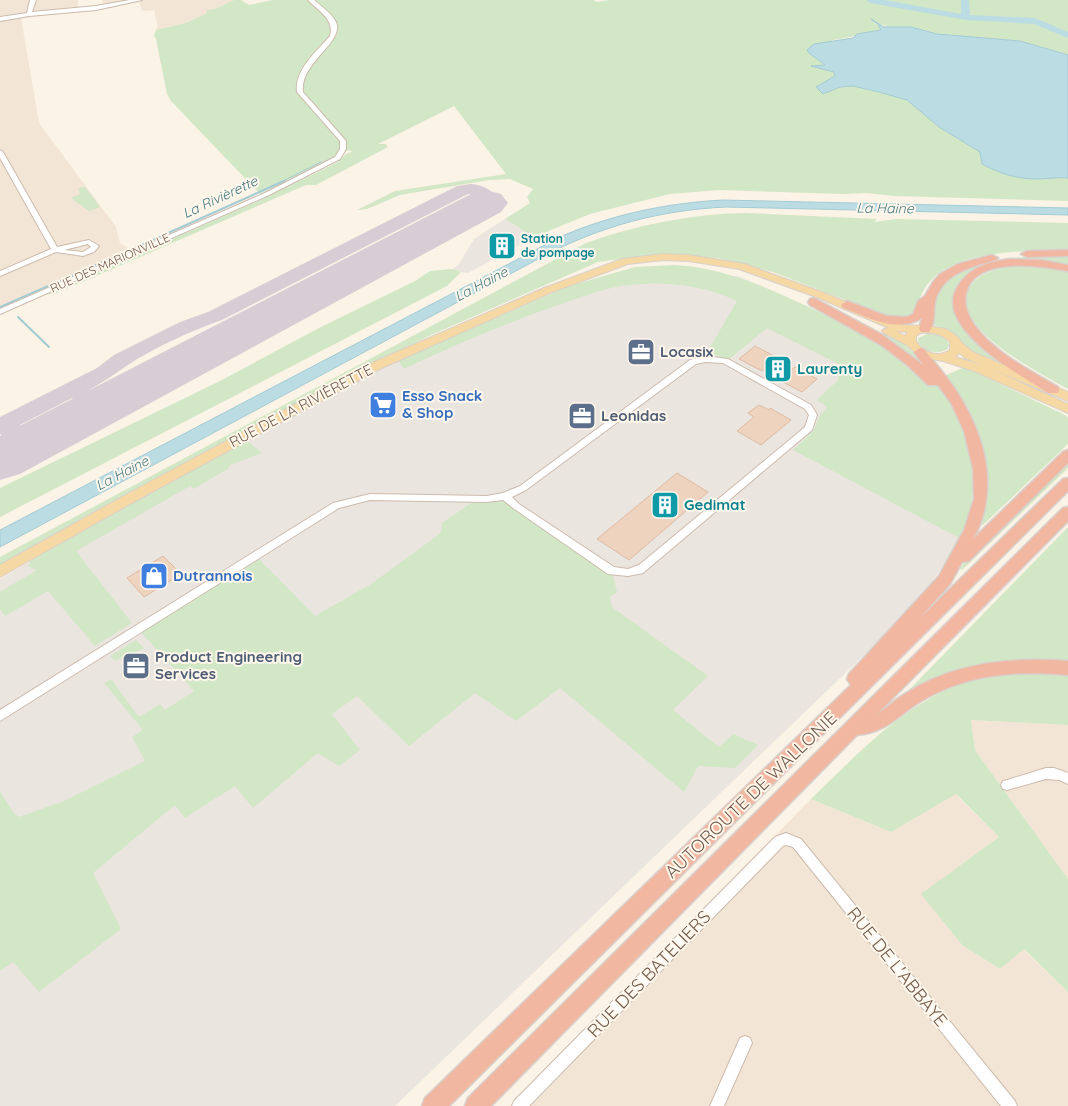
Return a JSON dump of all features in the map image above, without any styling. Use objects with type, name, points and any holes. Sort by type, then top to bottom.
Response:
[{"type":"highway","points":[[847,305],[891,321],[907,322],[918,316],[922,304],[948,274],[975,262],[1020,255],[1068,253]]},
{"type":"highway","points":[[1053,390],[1003,357],[980,339],[962,314],[960,296],[962,287],[968,279],[980,271],[993,266],[1028,262],[1068,268]]},
{"type":"highway","points":[[922,330],[929,321],[928,305],[932,292]]},
{"type":"highway","points":[[814,302],[884,342],[911,361],[944,394],[971,431]]},
{"type":"highway","points":[[916,348],[957,402],[971,431],[982,483],[981,499],[971,530],[945,580]]},
{"type":"highway","points":[[815,732],[848,687],[945,580],[974,545],[1068,455]]},
{"type":"highway","name":"AUTOROUTE DE WALLONIE","points":[[434,1106],[1068,483]]},
{"type":"highway","name":"AUTOROUTE DE WALLONIE","points":[[476,1106],[1068,512]]},
{"type":"highway","points":[[852,728],[877,724],[919,694],[949,679],[969,673],[1012,666],[1068,668]]},
{"type":"main road","points":[[614,266],[626,261],[657,258],[713,260],[765,274],[847,305],[899,328],[936,330],[947,334],[969,355],[1068,397]]},
{"type":"main road","points":[[614,266],[668,263],[707,266],[748,276],[896,334],[930,356],[944,357],[978,368],[1068,409]]},
{"type":"main road","name":"RUE DE LA RIVIÈRETTE","points":[[0,572],[126,500],[378,365],[557,286],[614,266]]},
{"type":"main road","points":[[916,348],[912,335],[922,330]]},
{"type":"main road","points":[[944,357],[954,353],[957,345]]},
{"type":"street","points":[[29,14],[33,0]]},
{"type":"street","points":[[0,19],[29,14],[83,10],[140,0]]},
{"type":"street","name":"RUE DES MARIONVILLE","points":[[0,312],[267,194],[338,158],[343,149],[342,139],[300,92],[298,85],[301,74],[333,36],[336,29],[333,21],[311,0]]},
{"type":"street","points":[[0,14],[20,15]]},
{"type":"street","points":[[0,152],[3,164],[56,250],[0,274]]},
{"type":"street","points":[[0,716],[336,505],[370,497],[487,499],[505,496],[523,488],[539,477],[693,362],[716,359],[732,365],[800,402],[813,415],[809,428],[636,572],[623,573],[612,571],[516,506],[505,496]]},
{"type":"street","points":[[1007,785],[1048,773],[1061,774],[1068,779]]},
{"type":"street","name":"RUE DE L'ABBAYE","points":[[779,842],[786,839],[797,843],[1010,1106]]},
{"type":"street","name":"RUE DES BATELIERS","points":[[519,1106],[779,842]]},
{"type":"street","points":[[717,1106],[745,1043]]},
{"type":"shaded area","points":[[0,0],[78,0],[78,8],[104,4],[102,0],[234,0],[186,23],[156,30],[158,27],[154,10],[142,11],[139,2],[92,11],[21,18],[39,123],[116,227],[120,243],[132,251],[0,309]]},
{"type":"shaded area","points":[[505,219],[534,237],[468,273],[453,269],[459,264],[474,239]]},
{"type":"shaded area","points":[[738,276],[865,334],[973,462],[972,505],[961,539],[925,592],[887,633],[395,1106],[0,1106],[0,579],[246,440],[374,372],[569,286]]},
{"type":"shaded area","points":[[971,720],[1068,725],[1068,879],[975,750]]},
{"type":"shaded area","points":[[955,794],[999,837],[922,894],[962,945],[1000,969],[1023,949],[1068,992],[1068,1106],[510,1106],[811,799],[891,832]]},
{"type":"green space","points":[[234,0],[241,0],[249,5],[273,0],[593,0],[597,2],[609,0],[1068,0],[1068,55],[1020,41],[937,34],[911,27],[890,28],[876,22],[881,30],[833,40],[818,59],[825,66],[816,66],[834,72],[835,76],[816,87],[823,94],[840,87],[853,86],[907,100],[939,127],[980,152],[1036,179],[1068,178],[1068,201],[894,196],[867,193],[719,190],[670,194],[590,214],[534,237],[505,219],[530,203],[527,197],[533,189],[510,179],[489,180],[400,195],[367,209],[357,210],[395,191],[506,174],[454,106],[378,144],[386,144],[388,147],[316,185],[306,185],[57,293],[45,295],[267,197],[338,162],[346,154],[352,152],[349,150],[260,194],[171,101],[167,94],[154,35],[156,30],[186,23],[207,13],[207,10],[215,9]]},
{"type":"green space","points":[[85,187],[100,207],[89,211],[71,198],[80,194],[78,188]]},
{"type":"green space","points":[[745,213],[877,219],[874,222],[896,219],[1068,223],[1068,250],[996,254],[959,262],[931,280],[922,293],[912,317],[889,317],[773,272],[718,258],[660,254],[598,262],[431,335],[371,365],[97,510],[0,565],[0,557],[586,243],[644,226],[684,218]]},
{"type":"green space","points":[[1068,256],[1068,267],[1038,261],[977,270],[957,307],[1007,364],[1005,367],[975,356],[963,347],[954,333],[934,325],[937,295],[946,282],[959,272],[995,260]]},
{"type":"green space","points":[[675,265],[700,268],[749,281],[773,290],[865,334],[880,335],[883,332],[907,346],[937,379],[965,367],[1065,415],[1068,418],[1068,444],[982,526],[987,490],[973,462],[972,505],[961,539],[793,450],[814,430],[820,415],[827,407],[817,400],[838,380],[839,364],[767,328],[728,360],[716,355],[706,354],[737,301],[710,291],[680,285],[650,283],[604,290],[517,320],[404,369],[398,360],[569,286],[635,267]]},
{"type":"green space","points":[[1033,266],[1068,271],[1068,389],[1000,347],[983,332],[971,317],[966,302],[970,287],[982,275],[1007,267]]},
{"type":"green space","points":[[453,269],[461,272],[447,286],[0,517],[0,488],[220,381],[319,328],[415,281],[430,271]]},
{"type":"green space","points":[[927,334],[943,337],[948,342],[948,349],[939,352],[925,350],[921,347],[918,338]]},
{"type":"green space","points":[[246,440],[262,453],[230,465],[228,469],[193,489],[190,486],[76,551],[132,623],[95,646],[48,591],[5,616],[0,609],[0,592],[37,570],[28,566],[31,560]]},
{"type":"green space","points":[[1068,460],[1068,468],[962,570],[960,569],[969,556]]},
{"type":"green space","points":[[508,499],[612,571],[617,592],[610,597],[612,607],[708,676],[673,710],[719,747],[733,734],[758,745],[735,768],[698,766],[684,792],[560,688],[516,721],[475,693],[409,746],[357,696],[332,714],[360,750],[339,766],[318,753],[253,808],[235,786],[185,818],[175,805],[93,873],[121,929],[39,992],[13,962],[0,971],[0,792],[14,813],[19,817],[64,801],[145,761],[132,737],[143,730],[104,683],[111,679],[139,717],[160,704],[165,710],[194,691],[141,632],[258,558],[315,616],[371,584],[441,533],[442,523],[471,503]]},
{"type":"green space","points":[[1068,527],[1068,663],[1008,662],[972,666],[947,674],[907,692]]},
{"type":"green space","points":[[136,640],[144,648],[115,661],[110,656]]},
{"type":"green space","points":[[1022,673],[1068,676],[1068,725],[971,720],[975,750],[1068,879],[1068,992],[1024,949],[1000,969],[962,945],[921,894],[999,837],[956,794],[891,832],[811,799],[888,727],[931,698],[955,686],[980,678]]},
{"type":"water","points":[[871,19],[884,27],[911,27],[937,34],[1020,41],[1068,55],[1068,178],[1022,178],[1001,173],[988,167],[982,164],[980,152],[939,127],[907,100],[853,86],[840,87],[823,94],[816,87],[835,76],[834,72],[811,66],[825,65],[807,50],[814,44],[853,38],[857,34],[881,30],[878,24]]},
{"type":"water","name":"La Haine","points":[[723,200],[1068,208],[1068,215],[726,207],[655,216],[609,228],[542,257],[0,547],[0,530],[562,236],[582,228],[641,211]]},
{"type":"building","name":"Station de pompage","points":[[502,239],[515,248],[502,253],[490,245]]},
{"type":"building","name":"Laurenty","points":[[755,346],[778,358],[774,361],[791,370],[795,367],[817,379],[802,392],[779,380],[783,377],[766,368],[762,371],[739,359]]},
{"type":"building","name":"Esso Snack & Shop","points":[[386,398],[394,404],[380,412],[372,406]]},
{"type":"building","name":"Laurenty","points":[[759,405],[769,410],[770,408],[791,420],[761,445],[737,431],[754,417],[748,413]]},
{"type":"building","name":"Gedimat","points":[[677,473],[708,492],[629,560],[597,539]]},
{"type":"building","name":"Dutrannois","points":[[163,556],[181,574],[144,597],[127,578]]},
{"type":"waterway","points":[[870,0],[966,17]]},
{"type":"waterway","points":[[965,0],[966,17]]},
{"type":"waterway","points":[[966,17],[1035,21],[1068,35]]},
{"type":"waterway","name":"La Rivièrette","points":[[281,182],[321,162]]},
{"type":"waterway","name":"La Rivièrette","points":[[128,251],[284,181]]},
{"type":"waterway","name":"La Rivièrette","points":[[0,307],[121,254]]},
{"type":"waterway","points":[[18,317],[49,347]]},
{"type":"taxiway","points":[[74,388],[104,373],[121,360],[187,326],[215,316],[463,190],[475,189],[482,192],[489,200],[486,203]]},
{"type":"taxiway","points":[[5,423],[74,388]]},
{"type":"taxiway","points":[[74,388],[97,408]]},
{"type":"taxiway","points":[[0,426],[5,423]]},
{"type":"taxiway","points":[[5,423],[26,446]]},
{"type":"runway","points":[[0,460],[486,203]]},
{"type":"place","name":"Station de pompage","points":[[502,246]]},
{"type":"place","name":"Locasix","points":[[641,352]]},
{"type":"place","name":"Laurenty","points":[[778,369]]},
{"type":"place","name":"Esso Snack & Shop","points":[[383,405]]},
{"type":"place","name":"Leonidas","points":[[582,416]]},
{"type":"place","name":"Gedimat","points":[[665,505]]},
{"type":"place","name":"Dutrannois","points":[[154,576]]},
{"type":"place","name":"Product Engineering Services","points":[[136,666]]}]
